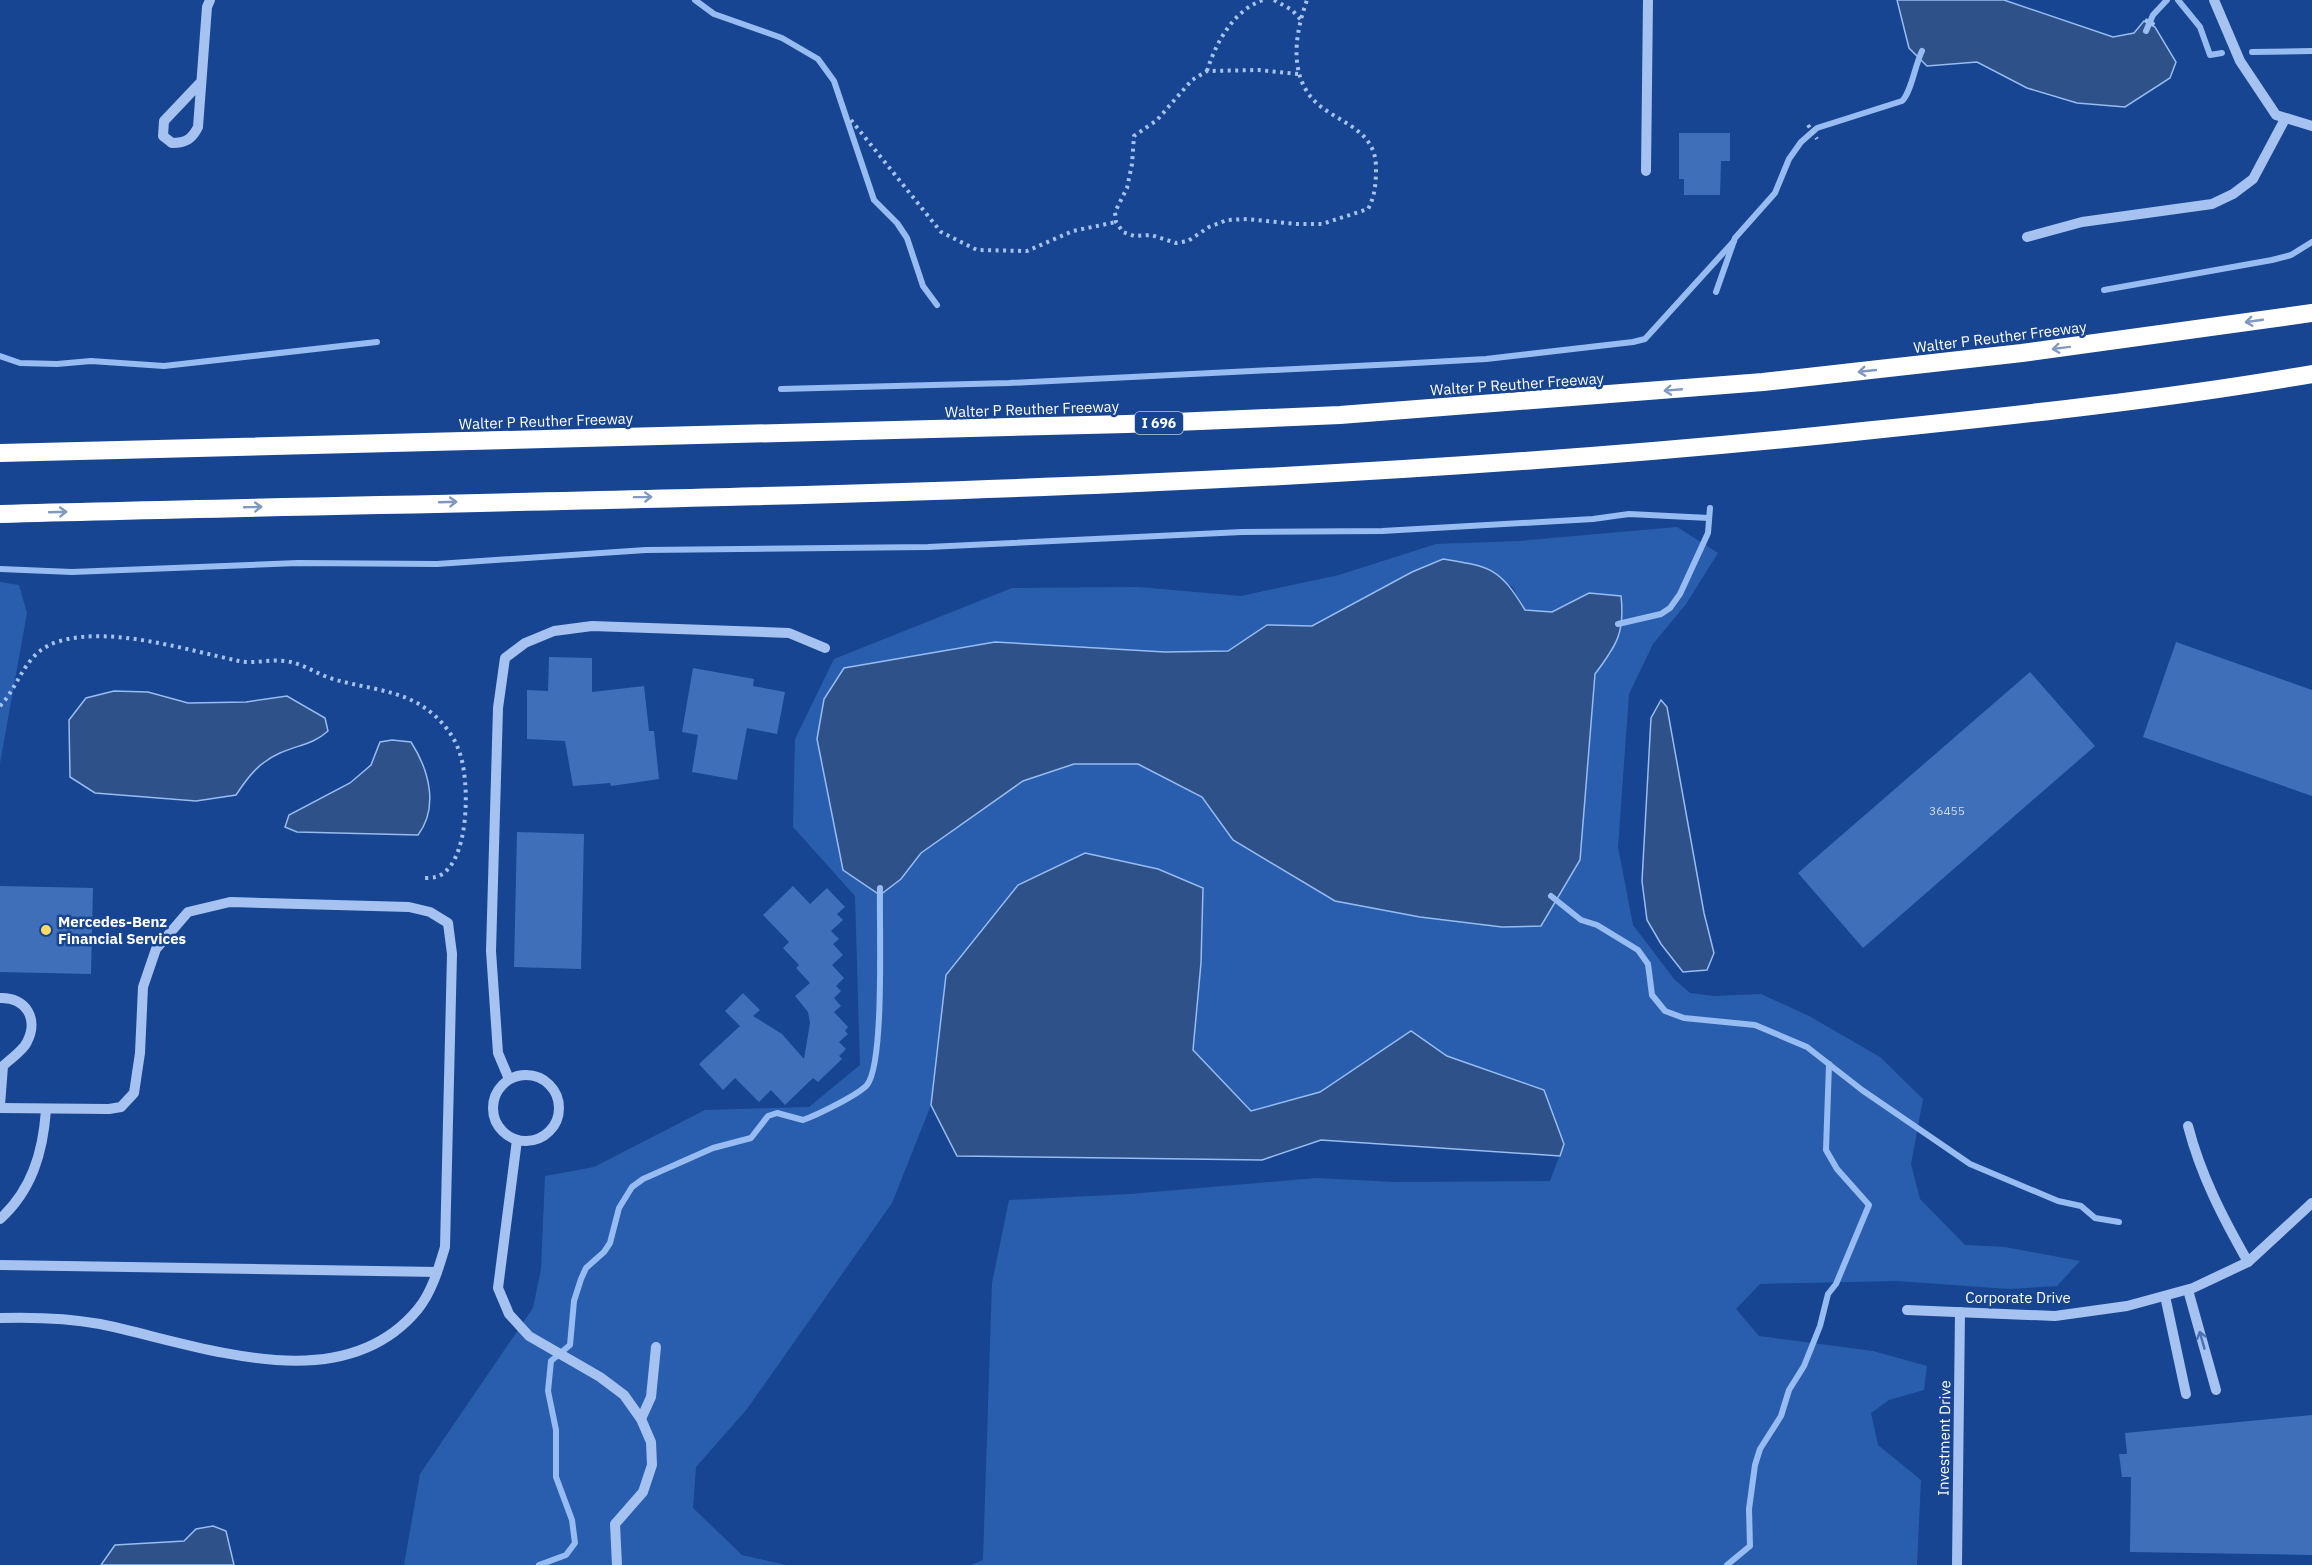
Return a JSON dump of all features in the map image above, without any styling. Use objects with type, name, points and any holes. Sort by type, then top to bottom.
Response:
[{"type":"highway","name":"Walter P Reuther Freeway","points":[[0,453],[1127,424],[1340,415],[1763,382],[2043,351],[2312,313]]},
{"type":"highway","points":[[0,514],[1020,488],[1231,480],[1540,462],[1733,445],[2011,416],[2312,374]]},
{"type":"street","points":[[1646,171],[1648,0]]},
{"type":"street","points":[[2214,0],[2240,61],[2276,116],[2312,126]]},
{"type":"street","points":[[200,83],[164,121],[163,136],[172,143],[183,143],[192,138],[198,127],[207,2]]},
{"type":"street","points":[[2027,237],[2082,222],[2212,204],[2233,194],[2253,179],[2285,119]]},
{"type":"street","points":[[509,1079],[498,1053],[491,951],[498,708],[505,658],[525,643],[554,631],[592,626],[789,633],[825,648]]},
{"type":"street","points":[[0,998],[15,999],[26,1005],[31,1017],[27,1044],[2,1063],[0,1107],[46,1110],[121,1107],[134,1093],[140,1053],[143,987],[156,949],[188,912],[230,902],[409,908],[430,912],[448,923],[452,954],[445,1246],[437,1272],[420,1307],[400,1328],[373,1345],[347,1356],[315,1360],[231,1355],[64,1318],[0,1318]]},
{"type":"street","points":[[519,1075],[540,1077],[549,1083],[560,1101],[557,1122],[551,1131],[532,1141],[517,1140],[501,1130],[493,1108],[495,1097],[509,1079],[519,1075]]},
{"type":"street","points":[[0,1219],[16,1205],[33,1174],[40,1156],[46,1110]]},
{"type":"street","points":[[2187,1126],[2210,1193],[2248,1262]]},
{"type":"street","points":[[517,1140],[498,1288],[509,1314],[529,1336],[600,1377],[624,1395],[641,1419],[651,1442],[652,1465],[643,1492],[615,1524],[616,1565]]},
{"type":"street","name":"Corporate Drive","points":[[1907,1310],[2055,1316],[2127,1306],[2188,1290],[2248,1262],[2312,1203]]},
{"type":"street","points":[[0,1265],[437,1272]]},
{"type":"street","points":[[2188,1290],[2216,1390]]},
{"type":"street","points":[[2164,1296],[2186,1394]]},
{"type":"street","name":"Investment Drive","points":[[1957,1565],[1960,1312]]},
{"type":"street","points":[[641,1419],[651,1397],[656,1347]]},
{"type":"path","points":[[1207,70],[1215,46],[1248,6],[1263,0]]},
{"type":"path","points":[[1274,0],[1292,10],[1301,20]]},
{"type":"path","points":[[1298,74],[1259,70],[1207,70],[1192,80],[1157,120],[1134,136],[1132,164],[1126,188],[1115,212],[1116,222],[1123,232],[1134,236],[1150,235],[1176,243],[1188,241],[1209,227],[1227,220],[1247,219],[1322,224],[1368,209],[1374,198],[1376,157],[1366,136],[1320,104],[1307,92],[1298,74],[1297,40],[1307,0]]},
{"type":"path","points":[[2145,21],[2157,27]]},
{"type":"path","points":[[852,120],[940,232],[977,250],[1027,251],[1073,231],[1116,222]]},
{"type":"path","points":[[1808,124],[1817,139]]},
{"type":"path","points":[[0,706],[33,656],[58,641],[81,637],[175,646],[242,661],[293,662],[326,676],[400,696],[422,706],[449,730],[460,752],[464,774],[467,803],[457,853],[448,868],[436,877],[422,878]]},
{"type":"shaded area","points":[[1897,0],[2004,0],[2113,37],[2134,33],[2144,21],[2155,27],[2176,62],[2170,78],[2125,107],[2077,103],[2027,88],[1977,62],[1927,66],[1909,48]]},
{"type":"shaded area","points":[[1677,527],[1718,553],[1686,604],[1653,644],[1629,694],[1618,847],[1633,925],[1674,979],[1690,993],[1714,996],[1761,994],[1809,1016],[1880,1057],[1923,1099],[1911,1164],[1920,1199],[1965,1245],[2005,1247],[2080,1261],[2057,1286],[2009,1289],[1897,1281],[1760,1284],[1736,1309],[1759,1336],[1873,1351],[1927,1366],[1924,1390],[1889,1400],[1871,1413],[1878,1445],[1921,1480],[1917,1565],[971,1565],[983,1560],[992,1283],[1009,1200],[1130,1194],[1317,1178],[1394,1182],[1550,1181],[1564,1144],[1544,1090],[1447,1056],[1411,1031],[1320,1092],[1251,1112],[1193,1050],[1201,963],[1203,888],[946,975],[931,1105],[892,1203],[747,1409],[696,1467],[693,1508],[742,1555],[786,1565],[404,1565],[420,1474],[533,1308],[541,1269],[545,1176],[594,1167],[705,1110],[809,1107],[860,1065],[855,896],[793,827],[795,739],[834,659],[1012,588],[1139,587],[1241,596],[1339,575],[1436,544],[1519,541]],"holes":[[[1412,572],[1512,586],[1525,610],[1552,612],[1589,593],[1612,652],[1595,674],[1580,860],[1541,926],[1502,927],[1420,917],[1233,840],[1202,797],[1139,764],[1074,764],[1023,781],[921,853],[843,870],[817,739],[995,642],[1165,652],[1228,651],[1267,625],[1312,626]]]},
{"type":"shaded area","points":[[1443,559],[1472,564],[1492,571],[1508,585],[1525,610],[1552,612],[1589,593],[1621,596],[1622,619],[1618,638],[1595,674],[1580,860],[1541,926],[1502,927],[1420,917],[1335,901],[1233,840],[1202,797],[1138,764],[1074,764],[1023,781],[921,853],[901,879],[880,895],[843,870],[817,739],[824,699],[844,668],[995,642],[1165,652],[1228,651],[1267,625],[1312,626],[1412,572]]},
{"type":"shaded area","points":[[0,582],[19,585],[27,613],[0,763]]},
{"type":"shaded area","points":[[114,691],[148,692],[188,703],[246,702],[287,696],[325,718],[328,731],[311,742],[280,753],[260,765],[236,795],[196,801],[95,793],[70,777],[69,720],[86,698]]},
{"type":"shaded area","points":[[1661,700],[1667,707],[1704,913],[1714,953],[1707,970],[1683,972],[1661,944],[1647,920],[1642,881],[1651,718]]},
{"type":"shaded area","points":[[392,740],[411,742],[427,776],[430,801],[428,813],[418,835],[297,832],[285,827],[289,815],[350,783],[371,765],[380,742]]},
{"type":"shaded area","points":[[1085,853],[1158,869],[1203,888],[1201,963],[1193,1050],[1251,1111],[1320,1092],[1411,1031],[1447,1056],[1544,1090],[1564,1144],[1560,1156],[1321,1140],[1262,1160],[957,1156],[931,1105],[946,975],[1018,885]]},
{"type":"shaded area","points":[[213,1526],[226,1531],[234,1565],[101,1565],[115,1545],[184,1541],[196,1529]]},
{"type":"building","points":[[1679,133],[1730,133],[1730,161],[1721,161],[1720,195],[1684,195],[1684,179],[1679,179]]},
{"type":"building","points":[[2176,642],[2312,690],[2312,796],[2143,737]]},
{"type":"building","points":[[549,657],[592,658],[592,692],[644,686],[649,731],[654,731],[659,779],[611,786],[610,783],[573,786],[565,741],[527,739],[527,690],[548,691]]},
{"type":"building","points":[[693,668],[754,679],[753,686],[785,692],[777,734],[747,728],[737,780],[692,772],[698,735],[682,732]]},
{"type":"building","points":[[2030,672],[2095,746],[1863,948],[1798,873]]},
{"type":"building","points":[[517,832],[584,834],[581,969],[514,967]]},
{"type":"building","name":"Mercedes-Benz Financial Services","points":[[0,886],[93,888],[91,974],[0,972]]},
{"type":"building","points":[[793,886],[810,904],[827,888],[845,907],[837,914],[843,920],[831,931],[839,939],[833,944],[843,955],[832,965],[844,978],[836,986],[841,991],[834,998],[841,1006],[834,1012],[848,1027],[845,1031],[848,1034],[839,1042],[846,1049],[839,1056],[842,1059],[818,1082],[813,1078],[785,1105],[771,1090],[759,1102],[735,1078],[723,1090],[699,1064],[740,1026],[725,1011],[743,993],[760,1010],[753,1016],[782,1034],[804,1059],[810,1023],[808,1012],[795,996],[810,983],[796,968],[799,965],[783,948],[789,942],[763,915]]},
{"type":"building","points":[[2312,1415],[2312,1555],[2130,1552],[2131,1477],[2122,1477],[2119,1454],[2127,1454],[2125,1433]]},
{"type":"waterway","points":[[695,0],[714,14],[782,38],[818,59],[834,81],[874,200],[897,223],[907,238],[923,286],[937,305]]},
{"type":"waterway","points":[[2146,31],[2153,15],[2167,0]]},
{"type":"waterway","points":[[2178,0],[2200,27],[2210,55],[2222,53]]},
{"type":"waterway","points":[[1716,292],[1735,238],[1775,193],[1789,159],[1801,142],[1817,128],[1902,101],[1908,92],[1922,51]]},
{"type":"waterway","points":[[2252,52],[2312,51]]},
{"type":"waterway","points":[[781,389],[1009,383],[1397,364],[1486,359],[1633,342],[1645,339],[1734,241]]},
{"type":"waterway","points":[[2104,290],[2272,260],[2291,255],[2312,242]]},
{"type":"waterway","points":[[0,356],[20,363],[57,364],[91,361],[164,366],[377,342]]},
{"type":"waterway","points":[[1618,624],[1661,614],[1670,608],[1680,594],[1708,533],[1710,508]]},
{"type":"waterway","points":[[0,569],[72,572],[298,563],[437,564],[646,550],[928,547],[1242,532],[1382,531],[1593,519],[1629,514],[1709,518]]},
{"type":"waterway","points":[[539,1565],[566,1555],[575,1543],[572,1520],[556,1477],[556,1430],[548,1391],[551,1361],[570,1345],[574,1301],[586,1268],[604,1252],[610,1243],[619,1208],[632,1187],[643,1179],[713,1148],[751,1138],[768,1116],[777,1113],[803,1120],[846,1099],[867,1085],[873,1072],[879,1022],[880,888]]},
{"type":"waterway","points":[[1551,896],[1581,920],[1597,925],[1638,950],[1648,964],[1652,995],[1665,1011],[1684,1018],[1755,1025],[1807,1047],[1862,1090],[1970,1164],[2058,1201],[2081,1206],[2095,1218],[2119,1222]]},
{"type":"waterway","points":[[1727,1565],[1750,1546],[1749,1509],[1755,1465],[1760,1449],[1781,1416],[1789,1390],[1804,1366],[1820,1326],[1828,1294],[1836,1284],[1869,1205],[1837,1169],[1826,1150],[1829,1064]]},
{"type":"place","name":"Mercedes-Benz Financial Services","points":[[46,930]]}]
